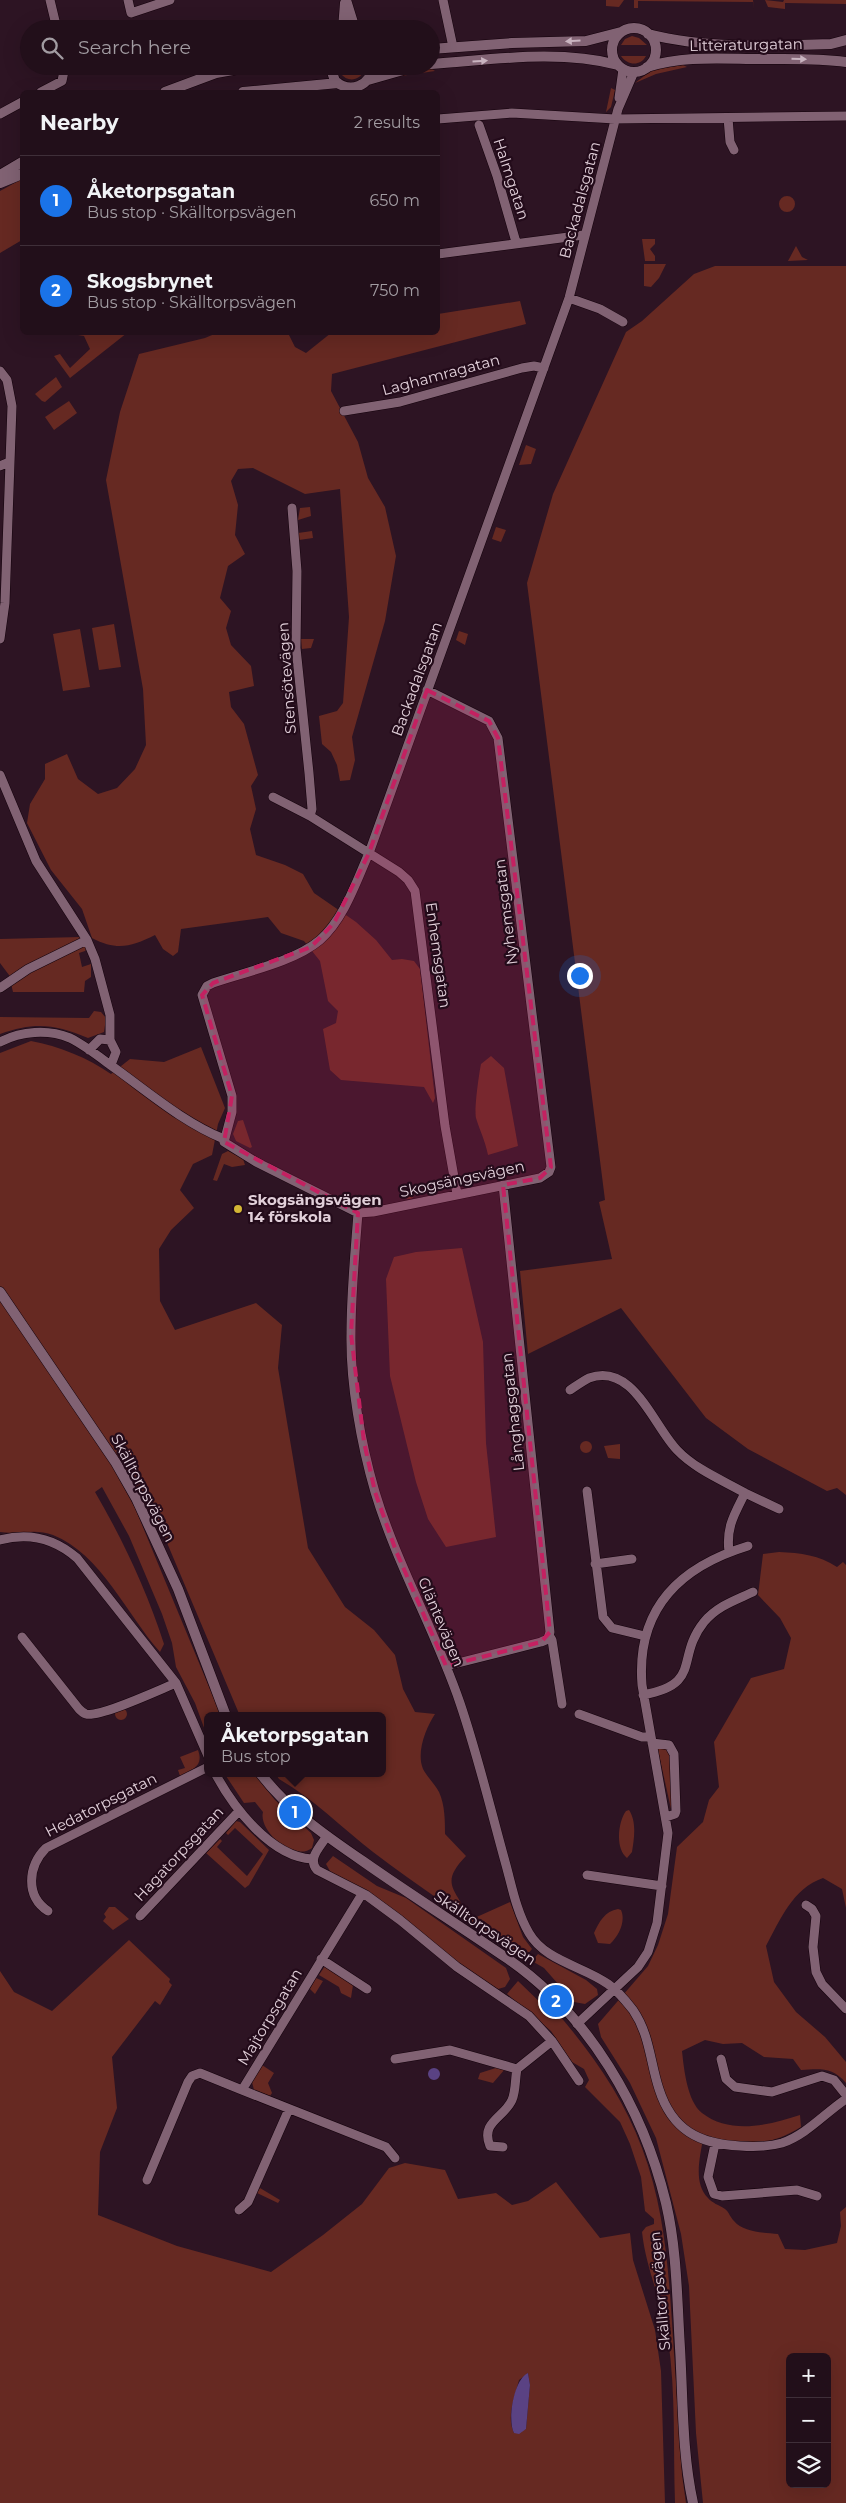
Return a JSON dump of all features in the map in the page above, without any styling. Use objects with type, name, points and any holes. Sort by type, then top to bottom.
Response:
[{"type":"street","points":[[50,0],[55,20]]},
{"type":"street","points":[[128,0],[131,13],[170,0]]},
{"type":"street","points":[[344,20],[346,0]]},
{"type":"street","points":[[346,0],[353,20]]},
{"type":"street","points":[[443,0],[453,46]]},
{"type":"street","name":"Litteraturgatan","points":[[440,48],[586,41],[635,28],[648,34],[678,41],[714,44],[824,44],[846,40]]},
{"type":"street","points":[[620,67],[612,50],[614,40],[621,32]]},
{"type":"street","points":[[648,34],[654,42],[655,51],[653,60],[648,67]]},
{"type":"street","points":[[440,63],[548,57],[574,58],[620,67],[634,72]]},
{"type":"street","name":"Litteraturgatan","points":[[634,72],[666,63],[712,58],[827,59],[846,62]]},
{"type":"street","name":"Backadalsgatan","points":[[618,109],[620,67]]},
{"type":"street","name":"Backadalsgatan","points":[[224,1139],[232,1112],[232,1096],[202,1001],[203,991],[213,983],[280,961],[320,940],[334,923],[369,853],[569,298],[615,119],[634,72]]},
{"type":"street","points":[[45,90],[62,81],[63,75]]},
{"type":"street","points":[[170,90],[211,75]]},
{"type":"street","points":[[332,75],[338,83]]},
{"type":"street","points":[[368,80],[370,75]]},
{"type":"street","points":[[264,90],[338,83],[351,88],[386,75]]},
{"type":"street","points":[[0,114],[20,103]]},
{"type":"street","points":[[440,119],[520,113],[615,119],[846,116]]},
{"type":"street","points":[[728,118],[730,142],[734,150]]},
{"type":"street","name":"Halmgatan","points":[[479,125],[497,176],[516,242]]},
{"type":"street","points":[[0,175],[20,163]]},
{"type":"street","points":[[0,183],[20,175]]},
{"type":"street","points":[[440,254],[516,242],[584,235]]},
{"type":"street","points":[[569,298],[600,309],[623,322]]},
{"type":"street","name":"Laghamragatan","points":[[344,410],[400,402],[522,368],[534,366],[544,368]]},
{"type":"street","points":[[0,639],[4,464],[11,397],[2,373]]},
{"type":"street","name":"Stensötevägen","points":[[292,508],[297,571],[296,648],[309,774],[310,816]]},
{"type":"street","name":"Nyhemsgatan","points":[[427,690],[489,721],[498,738],[551,1167],[549,1172]]},
{"type":"street","points":[[0,775],[36,861],[87,940],[95,959],[110,1015],[110,1040],[116,1052],[111,1065]]},
{"type":"street","name":"Enhemsgatan","points":[[273,797],[295,810],[310,816],[369,853],[402,875],[415,890],[446,1126],[457,1194]]},
{"type":"street","points":[[0,988],[28,970],[87,940]]},
{"type":"street","points":[[0,1042],[7,1038],[39,1032],[70,1038],[111,1065],[180,1116],[224,1139],[226,1144],[256,1162],[358,1213]]},
{"type":"street","points":[[89,1050],[100,1039],[110,1040]]},
{"type":"street","name":"Skogsängsvägen","points":[[358,1213],[373,1212],[540,1178],[549,1172]]},
{"type":"street","name":"Långhagsgatan","points":[[503,1185],[548,1602],[549,1635],[552,1640],[562,1704]]},
{"type":"street","name":"Gläntevägen","points":[[358,1213],[351,1334],[364,1442],[375,1491],[393,1544],[461,1704],[512,1888],[527,1930],[532,1939],[548,1953],[601,1980],[615,1991],[635,2013],[651,2050],[658,2088],[668,2110],[682,2128],[695,2136],[715,2144],[755,2147],[782,2142],[800,2134],[846,2099]]},
{"type":"street","name":"Skälltorpsvägen","points":[[0,1292],[116,1463],[136,1498],[178,1589],[224,1712]]},
{"type":"street","points":[[570,1390],[589,1378],[607,1375],[618,1378],[629,1385],[676,1450],[692,1464],[779,1509]]},
{"type":"street","points":[[587,1491],[601,1607],[606,1622],[617,1630],[645,1636]]},
{"type":"street","points":[[729,1552],[727,1535],[730,1522],[745,1493]]},
{"type":"street","points":[[0,1540],[24,1535],[61,1545],[86,1568],[176,1683],[204,1747]]},
{"type":"street","points":[[577,2024],[615,1991],[638,1967],[648,1952],[657,1923],[668,1852],[666,1817],[643,1695],[640,1662],[645,1636],[656,1610],[677,1583],[694,1570],[729,1552],[748,1546]]},
{"type":"street","points":[[595,1564],[632,1559]]},
{"type":"street","points":[[643,1695],[664,1690],[678,1682],[686,1669],[692,1643],[703,1623],[722,1607],[754,1592]]},
{"type":"street","points":[[446,1666],[541,1642],[549,1635]]},
{"type":"street","points":[[22,1637],[79,1709],[86,1714],[130,1702],[176,1683]]},
{"type":"street","points":[[579,1714],[670,1745],[674,1754],[676,1811],[675,1814],[666,1817]]},
{"type":"street","name":"Hedatorpsgatan","points":[[48,1911],[36,1899],[31,1878],[36,1862],[46,1848],[204,1769]]},
{"type":"street","points":[[218,1777],[239,1811],[276,1846],[294,1856],[312,1859]]},
{"type":"street","name":"Skälltorpsvägen","points":[[264,1777],[295,1812],[327,1836],[396,1885],[508,1959],[534,1979],[577,2024],[598,2050],[625,2095],[645,2138],[666,2204],[675,2266],[687,2467],[692,2503]]},
{"type":"street","name":"Hagatorpsgatan","points":[[140,1916],[218,1830],[239,1811]]},
{"type":"street","points":[[327,1836],[312,1859],[312,1865],[324,1875],[362,1894],[400,1920],[457,1967],[522,2010],[552,2041],[579,2081]]},
{"type":"street","points":[[586,1875],[662,1886]]},
{"type":"street","name":"Majtorpsgatan","points":[[242,2090],[362,1894]]},
{"type":"street","points":[[806,1905],[815,1912],[816,1916],[812,1947],[816,1972],[822,1984],[846,2009]]},
{"type":"street","name":"Majtorpsgatan","points":[[321,1959],[367,1989]]},
{"type":"street","points":[[503,2147],[490,2147],[487,2130],[489,2124],[511,2102],[517,2069],[552,2041]]},
{"type":"street","points":[[395,2059],[450,2050],[517,2069]]},
{"type":"street","points":[[721,2059],[726,2079],[735,2087],[772,2092],[822,2076],[834,2080],[846,2095]]},
{"type":"street","points":[[147,2180],[184,2089],[192,2076],[200,2073],[386,2147],[395,2158]]},
{"type":"street","points":[[239,2210],[248,2202],[289,2108]]},
{"type":"street","points":[[715,2144],[708,2177],[714,2194],[722,2196],[797,2190],[817,2196]]},
{"type":"highlighted area","points":[[427,690],[489,721],[498,738],[551,1167],[540,1178],[503,1185],[550,1632],[541,1642],[446,1666],[396,1551],[375,1492],[364,1442],[351,1334],[358,1213],[224,1142],[232,1096],[202,995],[213,983],[311,947],[334,923],[369,853]]},
{"type":"shaded area","points":[[606,0],[624,0],[619,7],[606,6]]},
{"type":"shaded area","points":[[634,0],[753,0],[754,9],[753,2],[638,1],[638,8],[634,8]]},
{"type":"shaded area","points":[[765,0],[783,2],[784,0],[846,0],[846,4],[785,3],[785,9],[768,7]]},
{"type":"shaded area","points":[[632,36],[639,38],[647,45],[621,45],[625,39]]},
{"type":"shaded area","points":[[621,56],[646,56],[640,62],[634,64]]},
{"type":"shaded area","points":[[683,65],[687,67],[656,74],[635,83],[652,70]]},
{"type":"shaded area","points":[[342,75],[362,75],[353,79]]},
{"type":"shaded area","points":[[611,88],[615,90],[611,107],[606,112]]},
{"type":"shaded area","points":[[20,180],[20,241],[0,253],[0,191]]},
{"type":"shaded area","points":[[784,196],[790,196],[795,201],[793,210],[784,212],[779,207],[779,201]]},
{"type":"shaded area","points":[[642,239],[655,239],[655,244],[650,249],[655,256],[655,261],[645,261]]},
{"type":"shaded area","points":[[796,246],[802,257],[808,260],[788,261]]},
{"type":"shaded area","points":[[644,264],[666,264],[659,278],[651,287],[644,286]]},
{"type":"shaded area","points":[[715,266],[846,266],[846,1495],[837,1488],[827,1491],[748,1449],[706,1418],[621,1308],[528,1354],[520,1271],[612,1259],[599,1202],[605,1200],[527,583],[553,494],[626,332],[642,321],[694,274]]},
{"type":"shaded area","points":[[520,301],[526,324],[332,374],[331,391],[358,442],[368,478],[385,507],[396,556],[385,621],[352,737],[355,760],[350,780],[340,781],[337,765],[331,752],[322,744],[319,716],[337,711],[343,703],[349,617],[340,489],[305,494],[253,468],[238,469],[231,481],[238,505],[235,535],[245,554],[228,566],[220,598],[231,611],[226,628],[231,645],[251,666],[254,686],[229,692],[231,707],[244,724],[258,775],[251,786],[256,809],[250,829],[256,855],[285,865],[303,874],[314,893],[356,922],[376,940],[392,960],[414,961],[420,969],[435,1098],[433,1103],[424,1087],[341,1080],[330,1070],[323,1029],[336,1023],[338,1011],[328,1001],[320,961],[304,941],[281,933],[268,917],[181,929],[178,952],[173,956],[163,949],[155,935],[124,946],[109,945],[101,942],[92,938],[82,909],[51,870],[27,823],[30,804],[45,779],[45,764],[67,754],[78,779],[98,794],[117,788],[135,769],[146,745],[143,689],[106,480],[120,412],[139,354],[212,335],[289,335],[295,347],[306,353],[328,335],[440,335],[440,314]]},
{"type":"shaded area","points":[[78,335],[124,335],[70,378],[54,356],[60,354],[70,368],[90,349],[84,336]]},
{"type":"shaded area","points":[[56,377],[62,387],[45,402],[42,401],[35,394]]},
{"type":"shaded area","points":[[69,401],[77,413],[54,430],[45,417]]},
{"type":"shaded area","points":[[526,445],[536,449],[531,464],[519,465]]},
{"type":"shaded area","points":[[310,507],[311,516],[298,520],[300,508]]},
{"type":"shaded area","points":[[496,527],[506,530],[501,542],[492,539]]},
{"type":"shaded area","points":[[312,531],[313,538],[299,540],[298,533]]},
{"type":"shaded area","points":[[114,624],[121,667],[99,670],[92,628]]},
{"type":"shaded area","points":[[80,629],[90,687],[63,691],[53,634]]},
{"type":"shaded area","points":[[459,631],[468,634],[465,645],[456,640]]},
{"type":"shaded area","points":[[301,639],[314,639],[311,648],[302,649]]},
{"type":"shaded area","points":[[81,937],[87,948],[79,953],[82,967],[91,964],[91,977],[85,981],[84,992],[13,992],[9,975],[0,963],[0,939]]},
{"type":"shaded area","points":[[94,1011],[101,1012],[106,1018],[104,1032],[88,1038],[54,1027],[44,1026],[12,1030],[0,1034],[0,1017],[89,1018]]},
{"type":"shaded area","points":[[31,1041],[73,1053],[111,1074],[130,1059],[164,1062],[201,1047],[225,1108],[218,1124],[212,1155],[193,1164],[180,1190],[194,1208],[171,1230],[159,1249],[160,1301],[175,1330],[256,1303],[282,1325],[278,1368],[308,1548],[345,1607],[374,1630],[395,1655],[403,1689],[415,1712],[435,1714],[423,1740],[421,1762],[423,1769],[441,1797],[445,1834],[466,1856],[453,1874],[453,1887],[470,1920],[510,1902],[523,1937],[532,1949],[525,1957],[467,1919],[410,1879],[373,1852],[304,1795],[279,1779],[278,1777],[386,1777],[386,1712],[238,1712],[165,1538],[127,1472],[118,1477],[135,1508],[219,1712],[204,1712],[204,1728],[195,1703],[176,1667],[172,1643],[162,1614],[129,1536],[102,1487],[95,1492],[125,1547],[142,1585],[164,1644],[160,1652],[99,1571],[70,1544],[46,1533],[0,1532],[0,1053]]},
{"type":"shaded area","points":[[491,1056],[504,1068],[518,1146],[488,1155],[476,1118],[476,1107],[481,1064]]},
{"type":"shaded area","points":[[243,1120],[252,1147],[250,1148],[236,1141],[233,1134],[238,1121]]},
{"type":"shaded area","points":[[228,1151],[243,1159],[245,1165],[232,1167],[224,1164],[217,1181],[213,1180],[222,1154]]},
{"type":"shaded area","points":[[407,1187],[411,1187],[415,1193],[411,1199],[407,1199],[403,1195],[403,1191]]},
{"type":"shaded area","points":[[462,1248],[483,1342],[486,1443],[496,1537],[446,1547],[428,1519],[416,1482],[390,1376],[386,1279],[394,1257],[416,1252]]},
{"type":"shaded area","points":[[584,1441],[588,1441],[592,1447],[588,1453],[584,1453],[580,1449],[580,1445]]},
{"type":"shaded area","points":[[620,1444],[620,1459],[608,1458],[604,1446]]},
{"type":"shaded area","points":[[779,1552],[802,1554],[817,1557],[837,1567],[843,1562],[846,1565],[846,1908],[842,1889],[823,1878],[803,1889],[795,1897],[782,1916],[766,1946],[774,1982],[796,2012],[825,2037],[846,2062],[846,2083],[836,2074],[826,2070],[801,2070],[793,2059],[764,2057],[742,2043],[723,2044],[705,2040],[682,2051],[687,2084],[693,2101],[702,2113],[713,2120],[737,2126],[750,2126],[763,2125],[800,2115],[801,2127],[765,2142],[743,2143],[703,2139],[699,2162],[699,2177],[703,2192],[710,2200],[725,2209],[734,2221],[743,2228],[778,2234],[785,2249],[805,2250],[837,2243],[841,2226],[840,2212],[846,2207],[846,2503],[703,2503],[696,2433],[689,2286],[681,2234],[656,2138],[630,2083],[601,2037],[598,2024],[648,1966],[658,1945],[668,1914],[677,1847],[703,1822],[709,1800],[719,1787],[714,1742],[751,1678],[784,1669],[791,1638],[780,1618],[758,1595],[763,1554]]},
{"type":"shaded area","points":[[123,1708],[126,1709],[126,1719],[119,1720],[116,1719],[115,1712],[116,1709]]},
{"type":"shaded area","points":[[659,1747],[669,1747],[674,1808],[671,1809],[658,1750]]},
{"type":"shaded area","points":[[198,1750],[200,1760],[196,1766],[180,1776],[178,1770],[185,1768],[180,1757]]},
{"type":"shaded area","points":[[227,1777],[256,1777],[275,1800],[311,1833],[314,1840],[312,1848],[305,1851],[296,1851],[279,1843],[266,1828],[263,1812],[255,1802],[244,1803]]},
{"type":"shaded area","points":[[629,1810],[632,1815],[634,1831],[632,1852],[627,1858],[623,1854],[619,1842],[621,1822],[626,1811]]},
{"type":"shaded area","points":[[236,1821],[240,1822],[269,1850],[249,1885],[245,1888],[206,1853],[220,1839],[222,1841],[217,1847],[247,1876],[263,1854],[235,1828],[228,1835],[226,1833]]},
{"type":"shaded area","points":[[333,1856],[377,1886],[406,1898],[506,1968],[510,1979],[505,1987],[498,1989],[456,1960],[376,1897],[331,1873],[326,1864]]},
{"type":"shaded area","points":[[109,1907],[115,1907],[129,1919],[113,1930],[103,1921],[106,1917],[104,1914]]},
{"type":"shaded area","points":[[621,1910],[623,1919],[619,1933],[610,1944],[598,1943],[594,1933],[598,1925],[609,1912]]},
{"type":"shaded area","points":[[129,1940],[170,1979],[169,1982],[172,1985],[160,2005],[155,2001],[112,2057],[117,2108],[100,2152],[98,2215],[177,2246],[271,2272],[362,2204],[389,2168],[405,2163],[445,2170],[458,2199],[496,2193],[512,2205],[528,2201],[556,2182],[600,2238],[630,2233],[633,2260],[655,2330],[661,2371],[665,2503],[0,2503],[0,1971],[14,1992],[52,2011]],"holes":[[[528,2373],[530,2385],[526,2429],[514,2433],[511,2420],[514,2400],[519,2380]]]},
{"type":"shaded area","points":[[538,1954],[586,1980],[597,1989],[598,1995],[585,2004],[574,2002],[544,1968],[532,1961]]},
{"type":"shaded area","points":[[325,1966],[353,1985],[351,1998],[341,1993],[339,1987],[319,1975]]},
{"type":"shaded area","points":[[316,1978],[323,1981],[315,1994],[310,1989]]},
{"type":"shaded area","points":[[518,1981],[547,2009],[552,2007],[592,2056],[625,2110],[650,2171],[665,2242],[682,2475],[686,2503],[675,2503],[671,2359],[666,2326],[644,2246],[642,2232],[646,2227],[654,2224],[654,2219],[645,2211],[641,2177],[620,2122],[585,2087],[589,2080],[584,2069],[572,2062],[551,2031],[507,1994]]},
{"type":"shaded area","points":[[262,2065],[274,2073],[268,2083],[272,2093],[270,2096],[254,2090],[252,2082]]},
{"type":"shaded area","points":[[499,2067],[505,2069],[493,2083],[478,2079],[480,2073]]},
{"type":"shaded area","points":[[434,2068],[440,2074],[434,2080],[428,2074]]},
{"type":"shaded area","points":[[260,2188],[280,2200],[278,2203],[257,2193]]},
{"type":"shaded area","points":[[528,2373],[530,2385],[526,2429],[519,2434],[514,2433],[512,2427],[513,2400],[519,2383]]},
{"type":"place","name":"Skogsängsvägen 14 förskola","points":[[238,1209]]},
{"type":"place","name":"Åketorpsgatan","points":[[295,1812]]},
{"type":"place","name":"Skogsbrynet","points":[[556,2001]]}]
